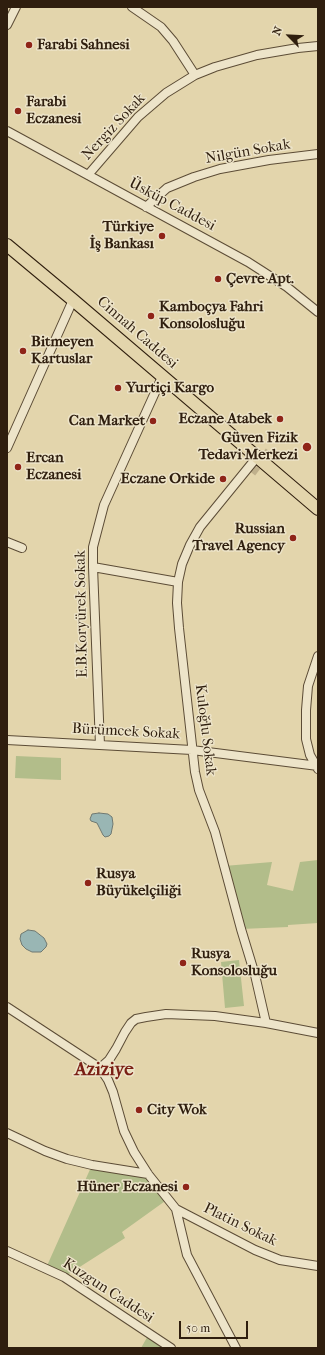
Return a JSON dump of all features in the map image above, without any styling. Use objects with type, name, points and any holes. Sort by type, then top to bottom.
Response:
[{"type":"main road","name":"Cinnah Caddesi","points":[[7,245],[318,509]]},
{"type":"street","points":[[7,25],[16,7]]},
{"type":"street","points":[[132,7],[161,27],[173,41],[195,75]]},
{"type":"street","name":"Nergiz Sokak","points":[[88,175],[138,117],[166,93],[195,75],[215,67],[257,55],[318,46]]},
{"type":"street","name":"Üsküp Caddesi","points":[[7,131],[264,272],[287,287],[318,312]]},
{"type":"street","name":"Nilgün Sokak","points":[[146,207],[167,188],[194,177],[220,169],[270,160],[318,154]]},
{"type":"street","points":[[7,448],[73,300]]},
{"type":"street","name":"E.B.Koryürek Sokak","points":[[100,746],[93,547],[104,505],[162,377]]},
{"type":"street","name":"Kuloğlu Sokak","points":[[257,457],[200,527],[190,545],[182,564],[178,582],[178,628],[192,750],[199,790],[215,832],[255,975],[266,1023]]},
{"type":"street","points":[[7,542],[22,548]]},
{"type":"street","points":[[93,567],[178,582]]},
{"type":"street","points":[[317,767],[310,755],[306,738],[306,710],[308,686],[318,656]]},
{"type":"street","name":"Bürümcek Sokak","points":[[7,740],[192,750],[317,767]]},
{"type":"street","points":[[7,1007],[100,1068],[108,1080],[113,1092],[134,1152],[148,1174],[176,1209],[187,1255],[236,1348]]},
{"type":"street","points":[[100,1068],[112,1054],[131,1023],[136,1019],[146,1016],[166,1014],[215,1016],[266,1023],[318,1033]]},
{"type":"street","points":[[7,1133],[67,1158],[92,1165],[148,1174]]},
{"type":"street","name":"Platin Sokak","points":[[176,1209],[255,1250],[280,1260],[318,1266]]},
{"type":"street","name":"Kuzgun Caddesi","points":[[7,1251],[64,1277],[171,1348]]},
{"type":"green space","points":[[16,756],[61,758],[61,780],[15,778]]},
{"type":"green space","points":[[318,860],[318,923],[288,925],[288,927],[241,929],[224,866],[272,862],[267,885],[293,891],[300,862]]},
{"type":"green space","points":[[239,960],[244,1006],[225,1008],[221,962]]},
{"type":"green space","points":[[92,1165],[148,1174],[168,1199],[122,1232],[125,1238],[64,1277],[46,1268]]},
{"type":"green space","points":[[149,1334],[171,1348],[141,1348]]},
{"type":"water","points":[[92,814],[108,814],[112,817],[113,824],[111,834],[109,836],[105,837],[97,823],[91,821],[90,819]]},
{"type":"water","points":[[28,930],[35,931],[44,938],[47,944],[41,952],[32,952],[22,945],[20,939],[21,934]]},
{"type":"tunnel","points":[[252,473],[269,451]]},
{"type":"place","name":"Farabi Sahnesi","points":[[29,45]]},
{"type":"place","name":"Farabi Eczanesi","points":[[18,111]]},
{"type":"place","name":"Türkiye İş Bankası","points":[[162,236]]},
{"type":"place","name":"Çevre Apt.","points":[[218,279]]},
{"type":"place","name":"Kamboçya Fahri Konsolosluğu","points":[[151,316]]},
{"type":"place","name":"Bitmeyen Kartuslar","points":[[23,351]]},
{"type":"place","name":"Yurtiçi Kargo","points":[[118,388]]},
{"type":"place","name":"Eczane Atabek","points":[[280,419]]},
{"type":"place","name":"Can Market","points":[[153,421]]},
{"type":"place","name":"Güven Fizik Tedavi Merkezi","points":[[307,447]]},
{"type":"place","name":"Ercan Eczanesi","points":[[18,467]]},
{"type":"place","name":"Eczane Orkide","points":[[223,479]]},
{"type":"place","name":"Russian Travel Agency","points":[[293,538]]},
{"type":"place","name":"Rusya Büyükelçiliği","points":[[88,883]]},
{"type":"place","name":"Rusya Konsolosluğu","points":[[183,963]]},
{"type":"place","name":"City Wok","points":[[139,1110]]},
{"type":"place","name":"Hüner Eczanesi","points":[[186,1187]]},
{"type":"district","name":"Aziziye","points":[[104,1070]]}]
